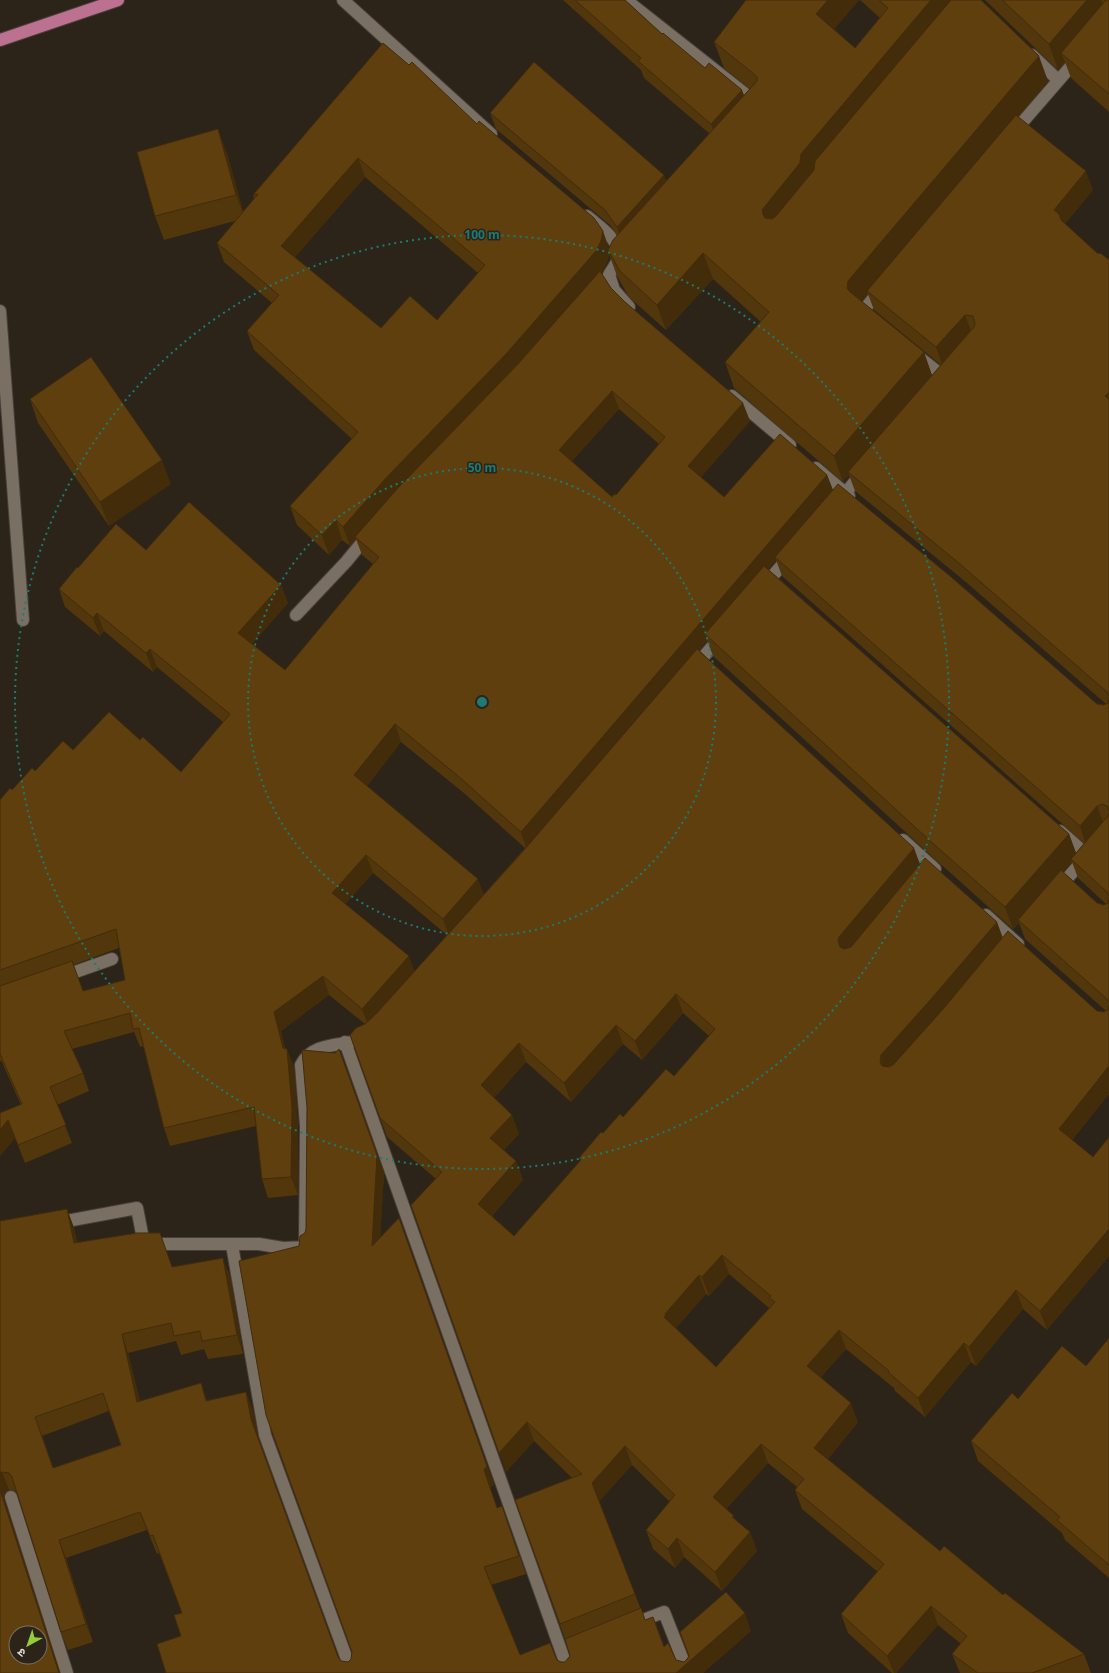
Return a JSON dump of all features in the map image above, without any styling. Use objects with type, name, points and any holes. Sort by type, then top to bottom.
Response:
[{"type":"main road","points":[[0,40],[118,0]]},
{"type":"street","points":[[342,0],[498,140]]},
{"type":"street","points":[[626,0],[759,105],[754,111]]},
{"type":"street","points":[[1024,48],[1058,80]]},
{"type":"street","points":[[1006,141],[1084,51]]},
{"type":"street","points":[[576,207],[614,241],[618,250],[618,260]]},
{"type":"street","points":[[598,287],[609,275],[618,260],[628,248]]},
{"type":"street","points":[[609,275],[614,290],[624,303],[637,315]]},
{"type":"street","points":[[880,326],[863,311],[888,281]]},
{"type":"street","points":[[0,311],[24,620]]},
{"type":"street","points":[[904,344],[941,380],[954,365]]},
{"type":"street","points":[[726,391],[798,452]]},
{"type":"street","points":[[810,462],[858,503]]},
{"type":"street","points":[[830,511],[871,462]]},
{"type":"street","points":[[296,615],[346,562],[379,523]]},
{"type":"street","points":[[757,594],[771,576],[798,547]]},
{"type":"street","points":[[771,576],[783,587]]},
{"type":"street","points":[[688,675],[727,628]]},
{"type":"street","points":[[703,657],[714,668]]},
{"type":"street","points":[[1052,824],[1088,855]]},
{"type":"street","points":[[896,834],[943,876]]},
{"type":"street","points":[[1048,900],[1096,845]]},
{"type":"street","points":[[921,878],[931,866]]},
{"type":"street","points":[[1067,878],[1078,888]]},
{"type":"street","points":[[978,908],[1026,950]]},
{"type":"street","points":[[1004,951],[1024,928]]},
{"type":"street","points":[[50,981],[112,958]]},
{"type":"street","points":[[45,1225],[138,1208],[144,1244],[259,1244],[283,1248],[306,1247],[306,1126],[301,1065],[311,1052],[345,1042],[356,1041],[367,1037],[378,1029]]},
{"type":"street","points":[[345,1042],[569,1673]]},
{"type":"street","points":[[232,1244],[265,1435],[352,1673]]},
{"type":"street","points":[[11,1497],[67,1673]]},
{"type":"street","points":[[620,1629],[664,1612],[688,1673]]},
{"type":"street","points":[[562,1653],[576,1647]]},
{"type":"building","points":[[575,0],[625,0],[662,34],[663,33],[705,68],[709,63],[742,90],[711,124],[638,61],[641,58]]},
{"type":"building","points":[[746,0],[828,0],[816,14],[855,48],[888,8],[879,0],[931,0],[801,154],[800,163],[762,210],[765,218],[772,219],[776,216],[814,170],[815,161],[951,0],[981,0],[1039,56],[848,281],[847,288],[849,291],[924,352],[834,456],[725,362],[769,312],[703,253],[657,305],[620,271],[608,250],[613,240],[757,81],[757,77],[754,74],[714,42]]},
{"type":"building","points":[[1002,0],[1087,0],[1049,44]]},
{"type":"building","points":[[1106,0],[1109,0],[1109,94],[1061,53]]},
{"type":"building","points":[[383,43],[409,65],[412,62],[477,124],[479,121],[594,218],[603,231],[601,241],[596,251],[507,353],[386,478],[343,527],[336,520],[322,535],[290,506],[358,432],[247,331],[279,295],[217,243],[258,194],[253,195]],"holes":[[[358,158],[485,265],[437,320],[410,296],[381,328],[281,246]]]},
{"type":"building","points":[[534,62],[664,175],[617,227],[605,210],[490,113]]},
{"type":"building","points":[[1016,115],[1086,171],[1054,210],[1059,214],[1061,220],[1097,253],[1102,254],[1109,260],[1109,392],[1105,396],[1109,399],[1109,696],[1107,692],[960,564],[848,472],[974,327],[975,323],[973,316],[965,315],[936,347],[867,291]]},
{"type":"building","points":[[218,129],[236,195],[155,216],[137,152]]},
{"type":"building","points":[[600,271],[611,288],[625,302],[743,403],[688,466],[724,497],[780,434],[827,475],[521,832],[458,776],[395,724],[354,775],[478,879],[443,919],[366,855],[332,893],[409,956],[362,1009],[323,976],[274,1012],[283,1048],[287,1049],[292,1108],[291,1177],[262,1179],[254,1107],[164,1128],[139,1028],[133,1029],[130,1013],[64,1031],[83,1073],[50,1087],[66,1125],[18,1145],[8,1120],[0,1130],[0,1113],[22,1104],[0,1054],[0,986],[72,961],[83,991],[125,980],[116,929],[0,970],[0,800],[10,788],[12,790],[32,768],[35,771],[63,741],[73,750],[109,712],[140,740],[143,737],[181,772],[230,714],[150,649],[146,653],[97,613],[93,618],[59,589],[116,524],[146,550],[189,502],[281,585],[238,633],[285,670],[379,557],[355,537],[397,489],[518,364]],"holes":[[[612,391],[665,437],[616,495],[614,494],[612,497],[559,450]]]},
{"type":"building","points":[[91,357],[162,460],[100,502],[30,399]]},
{"type":"building","points":[[838,484],[950,576],[1097,704],[1104,705],[1108,703],[1109,697],[1109,811],[1107,806],[1103,804],[1097,806],[1080,826],[775,557]]},
{"type":"building","points":[[764,566],[1069,834],[1005,907],[928,839],[705,634]]},
{"type":"building","points":[[697,649],[914,848],[839,937],[838,941],[840,947],[844,949],[851,947],[925,858],[997,922],[881,1055],[880,1062],[882,1066],[889,1067],[893,1065],[944,1008],[1008,931],[1097,1011],[1104,1012],[1108,1010],[1109,1004],[1109,1066],[1059,1129],[1093,1157],[1109,1137],[1109,1229],[1040,1311],[1016,1290],[969,1347],[964,1343],[918,1398],[888,1372],[889,1371],[839,1330],[807,1366],[851,1403],[814,1448],[940,1551],[944,1546],[1003,1595],[1005,1593],[1084,1654],[1032,1673],[978,1673],[952,1654],[967,1636],[931,1606],[887,1656],[841,1614],[884,1564],[795,1490],[804,1479],[761,1444],[713,1497],[734,1516],[732,1517],[750,1532],[715,1572],[677,1538],[668,1549],[646,1530],[675,1495],[625,1446],[592,1483],[635,1594],[560,1624],[515,1500],[582,1474],[527,1422],[499,1453],[411,1205],[442,1172],[380,1118],[350,1035],[356,1028],[365,1024],[375,1015],[518,857]],"holes":[[[676,994],[715,1029],[674,1076],[666,1069],[623,1117],[620,1114],[603,1133],[601,1132],[579,1158],[581,1160],[514,1236],[478,1204],[516,1161],[490,1138],[512,1115],[481,1085],[519,1043],[564,1083],[616,1025],[635,1041]],[[722,1255],[771,1296],[769,1298],[775,1302],[716,1367],[664,1317],[699,1275],[702,1277]]]},
{"type":"building","points":[[1109,813],[1109,896],[1107,892],[1071,859]]},
{"type":"building","points":[[1061,870],[1097,903],[1104,905],[1108,903],[1109,897],[1109,1003],[1107,999],[1018,920]]},
{"type":"building","points":[[339,1049],[377,1155],[372,1246],[399,1218],[487,1466],[484,1470],[497,1508],[502,1506],[519,1556],[484,1567],[520,1655],[550,1643],[557,1660],[565,1662],[570,1656],[565,1639],[641,1608],[645,1620],[653,1617],[664,1647],[668,1643],[676,1660],[684,1662],[689,1656],[680,1632],[726,1592],[745,1613],[676,1673],[166,1673],[157,1644],[181,1636],[174,1615],[182,1613],[153,1535],[150,1536],[140,1512],[59,1540],[86,1624],[61,1632],[12,1477],[9,1473],[0,1473],[0,1221],[67,1209],[74,1243],[137,1233],[160,1233],[172,1267],[223,1258],[237,1335],[202,1341],[200,1331],[174,1336],[171,1323],[122,1334],[137,1402],[201,1383],[206,1401],[246,1392],[251,1419],[338,1657],[341,1661],[348,1662],[351,1659],[352,1652],[266,1415],[239,1261],[299,1246],[300,1236],[305,1233],[307,1108],[302,1050],[335,1053]],"holes":[[[103,1393],[121,1445],[53,1468],[35,1417]]]},
{"type":"building","points":[[1109,1338],[1109,1565],[1057,1520],[1060,1517],[971,1441],[1012,1393],[1018,1399],[1062,1346],[1086,1366]]},
{"type":"building","points":[[0,1490],[44,1625],[8,1625],[8,1665],[48,1665],[48,1639],[59,1673],[0,1673]]}]
